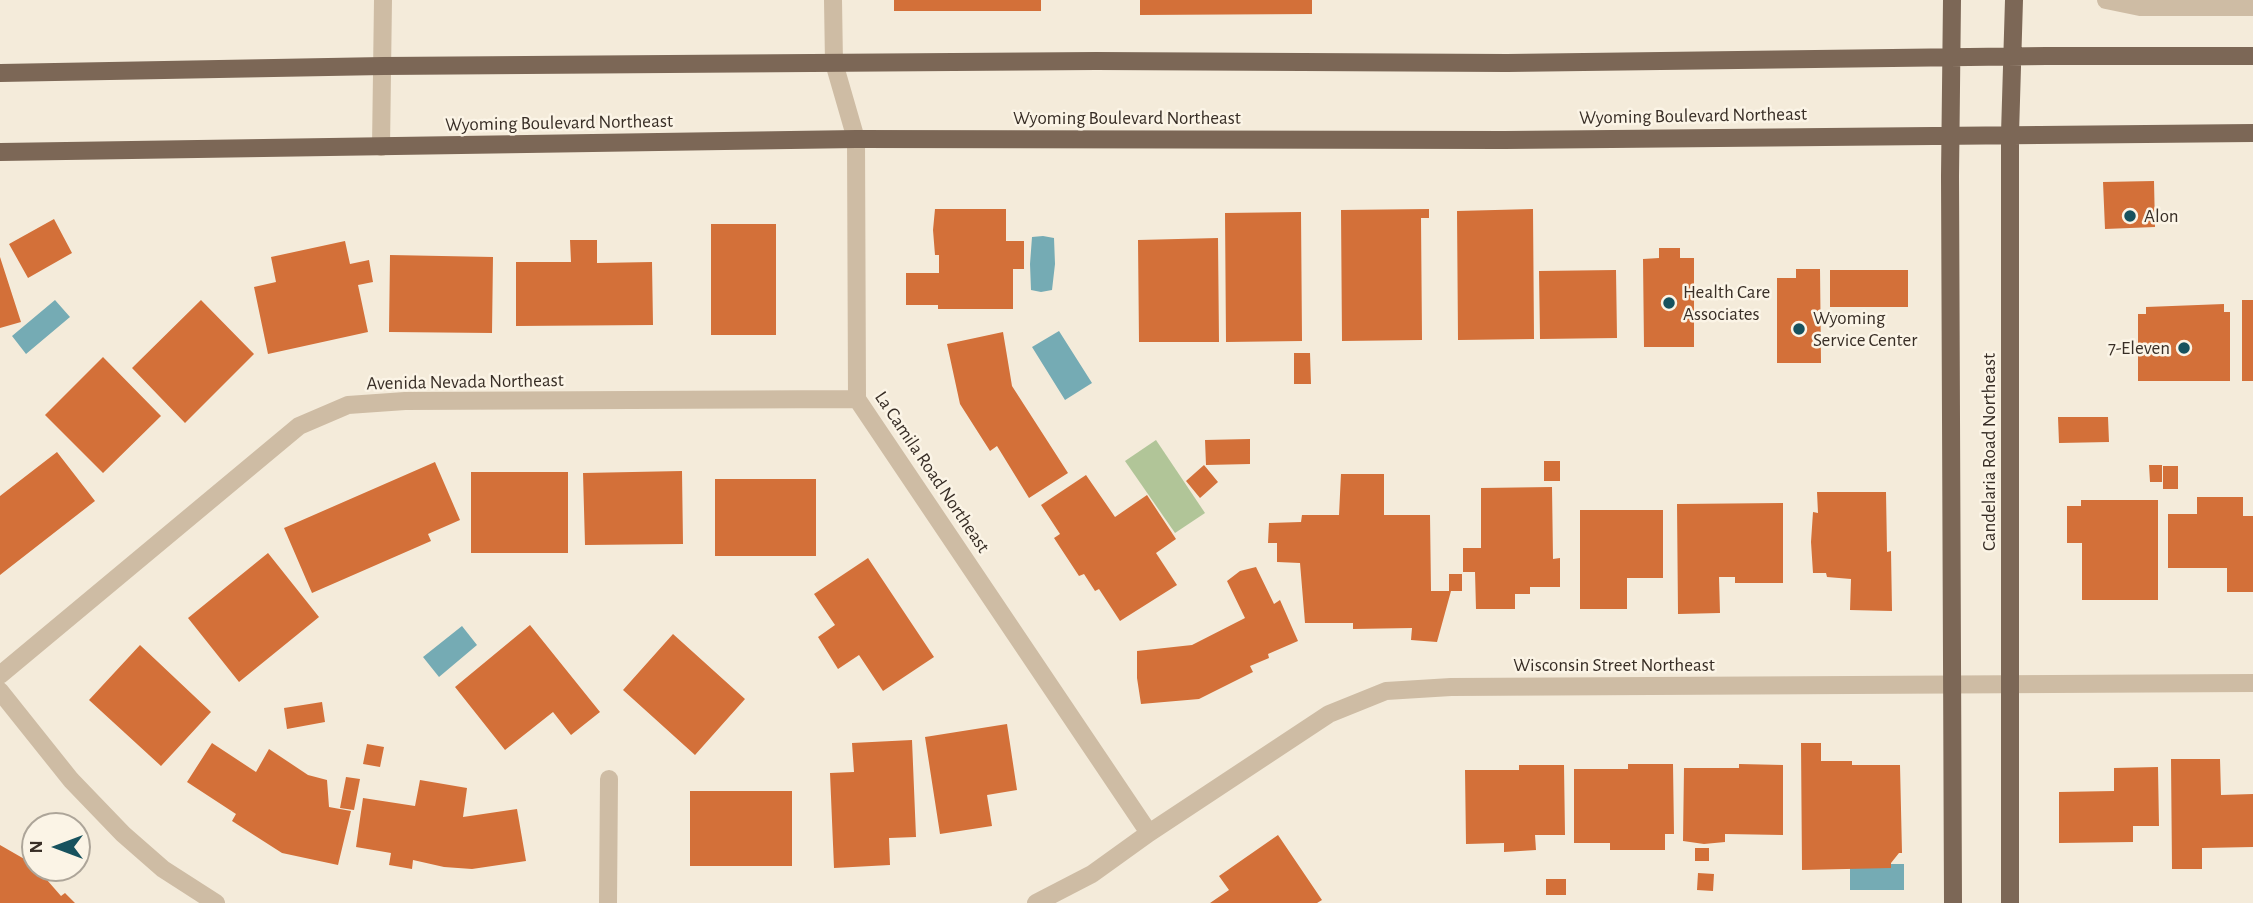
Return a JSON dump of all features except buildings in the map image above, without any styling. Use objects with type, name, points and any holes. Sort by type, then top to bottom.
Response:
[{"type":"main road","name":"Candelaria Road Northeast","points":[[1952,0],[1950,135],[1953,903]]},
{"type":"main road","name":"Candelaria Road Northeast","points":[[2010,903],[2010,134],[2014,0]]},
{"type":"main road","points":[[0,73],[383,66],[1507,63],[2253,56]]},
{"type":"main road","name":"Wyoming Boulevard Northeast","points":[[0,152],[856,139],[1505,140],[2253,133]]},
{"type":"street","points":[[381,147],[383,0]]},
{"type":"street","name":"La Camila Road Northeast","points":[[833,0],[834,63],[856,139],[857,399],[1149,833]]},
{"type":"street","points":[[2106,0],[2140,7],[2253,7]]},
{"type":"street","name":"Avenida Nevada Northeast","points":[[0,675],[299,426],[348,405],[405,401],[857,399]]},
{"type":"street","name":"Wisconsin Street Northeast","points":[[1036,903],[1092,874],[1329,714],[1386,691],[1451,687],[2253,683]]},
{"type":"street","points":[[0,691],[71,780],[123,834],[163,869],[216,903]]},
{"type":"street","points":[[608,903],[609,779]]},
{"type":"green space","points":[[1156,440],[1205,513],[1175,533],[1125,461]]},
{"type":"water","points":[[1032,237],[1054,238],[1055,264],[1052,290],[1041,292],[1031,290],[1030,264]]},
{"type":"water","points":[[55,300],[70,317],[26,354],[12,336]]},
{"type":"water","points":[[1059,331],[1092,383],[1065,400],[1032,347]]},
{"type":"water","points":[[462,626],[477,645],[439,677],[423,657]]},
{"type":"water","points":[[1850,864],[1904,864],[1904,890],[1850,890]]},
{"type":"place","name":"Alon","points":[[2130,216]]},
{"type":"place","name":"Health Care Associates","points":[[1669,303]]},
{"type":"place","name":"Wyoming Service Center","points":[[1799,329]]},
{"type":"place","name":"7-Eleven","points":[[2184,348]]}]
